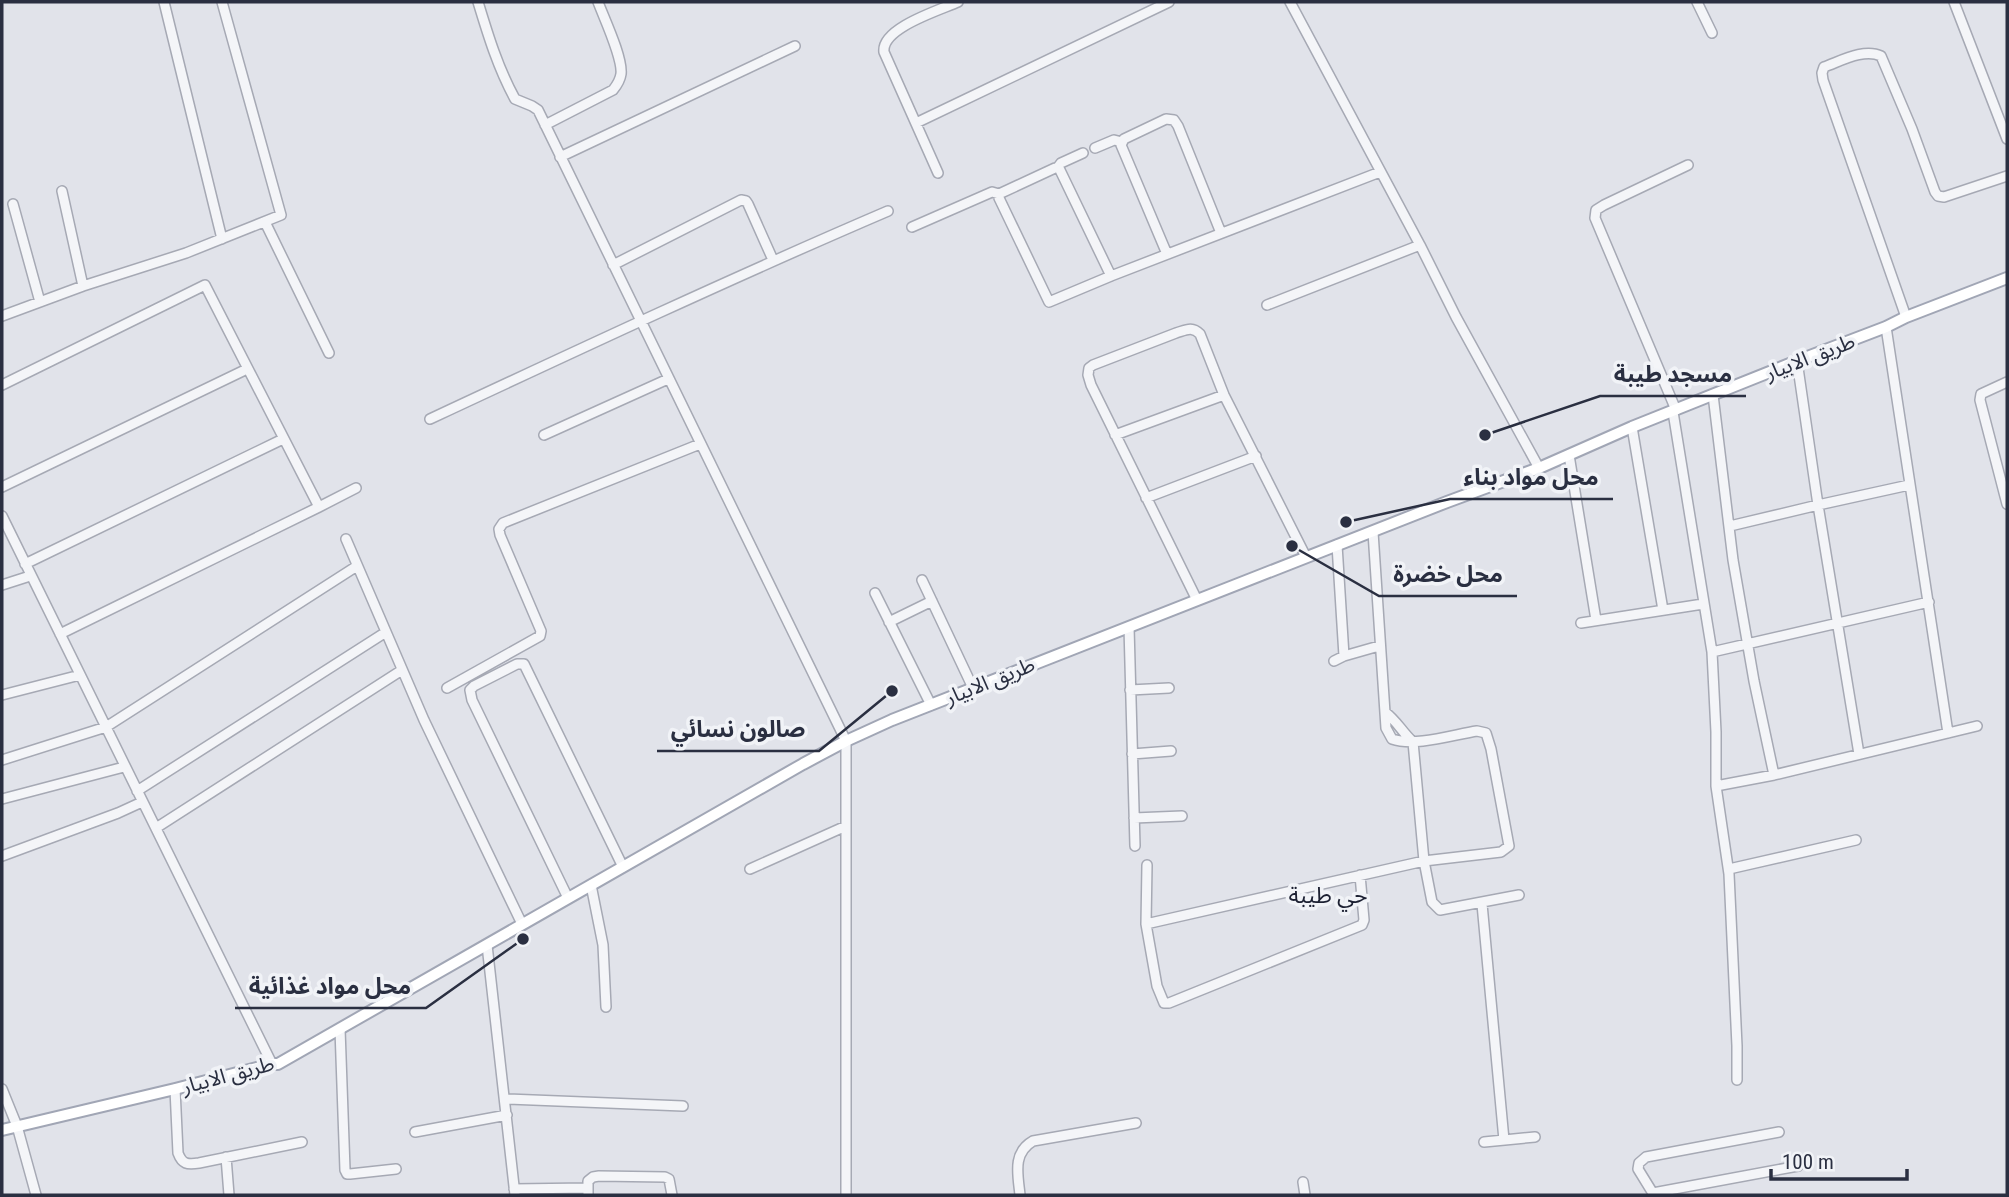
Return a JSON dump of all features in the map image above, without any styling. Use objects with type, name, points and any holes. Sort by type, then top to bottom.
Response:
[{"type":"main road","name":"طريق الابيار","points":[[2,1130],[278,1064],[867,730],[1539,468],[1632,427],[2007,278]]},
{"type":"street","points":[[164,2],[222,239]]},
{"type":"street","points":[[2,316],[83,286],[186,253],[281,215],[222,2]]},
{"type":"street","points":[[478,2],[494,51],[515,99],[538,110],[846,741],[846,1195]]},
{"type":"street","points":[[545,125],[613,90],[621,77],[619,60],[598,2]]},
{"type":"street","points":[[938,173],[883,45],[889,35],[906,25],[958,2]]},
{"type":"street","points":[[916,123],[1169,2]]},
{"type":"street","points":[[1290,2],[1539,468]]},
{"type":"street","points":[[1697,2],[1712,33]]},
{"type":"street","points":[[1954,2],[2007,139]]},
{"type":"street","points":[[560,157],[795,46]]},
{"type":"street","points":[[1906,317],[1823,80],[1824,67],[1865,53],[1881,56],[1938,196],[1944,197],[2007,176]]},
{"type":"street","points":[[1167,254],[1121,145],[1124,139],[1166,119],[1174,120],[1222,233]]},
{"type":"street","points":[[1094,148],[1114,140],[1122,142]]},
{"type":"street","points":[[912,227],[992,192],[999,194],[1083,153]]},
{"type":"street","points":[[1688,165],[1604,205],[1596,210],[1595,218],[1674,411],[1712,652],[1716,786],[1729,869],[1737,1080]]},
{"type":"street","points":[[1058,167],[1111,276]]},
{"type":"street","points":[[999,194],[1048,301],[1051,302],[1111,276],[1380,172]]},
{"type":"street","points":[[62,191],[83,286]]},
{"type":"street","points":[[613,265],[741,200],[748,204],[774,260]]},
{"type":"street","points":[[13,204],[40,302]]},
{"type":"street","points":[[430,419],[774,260],[888,211]]},
{"type":"street","points":[[265,222],[329,353]]},
{"type":"street","points":[[1267,305],[1420,245]]},
{"type":"street","points":[[2,385],[205,285],[319,508]]},
{"type":"street","points":[[1886,327],[1948,733]]},
{"type":"street","points":[[1197,600],[1088,375],[1089,368],[1176,333],[1190,329],[1200,334],[1224,395],[1306,557]]},
{"type":"street","points":[[1797,361],[1859,754]]},
{"type":"street","points":[[2,487],[247,369]]},
{"type":"street","points":[[544,435],[668,379]]},
{"type":"street","points":[[2007,382],[1981,394],[1980,400],[2007,504]]},
{"type":"street","points":[[1115,435],[1224,395]]},
{"type":"street","points":[[1713,395],[1733,560],[1773,775]]},
{"type":"street","points":[[1632,427],[1663,610]]},
{"type":"street","points":[[25,564],[283,439]]},
{"type":"street","points":[[447,688],[540,636],[541,631],[500,535],[499,529],[503,523],[700,444]]},
{"type":"street","points":[[1569,455],[1596,620]]},
{"type":"street","points":[[1146,498],[1256,456]]},
{"type":"street","points":[[1730,526],[1909,485]]},
{"type":"street","points":[[60,634],[356,488]]},
{"type":"street","points":[[2,516],[272,1064]]},
{"type":"street","points":[[1146,924],[1424,861],[1501,852],[1509,846],[1486,733],[1476,731],[1401,743],[1392,739],[1386,728],[1373,532]]},
{"type":"street","points":[[346,539],[424,720],[522,924]]},
{"type":"street","points":[[1337,545],[1344,656]]},
{"type":"street","points":[[2,760],[106,727],[358,566]]},
{"type":"street","points":[[2,585],[30,576]]},
{"type":"street","points":[[922,580],[973,688]]},
{"type":"street","points":[[875,593],[931,705]]},
{"type":"street","points":[[889,622],[932,601]]},
{"type":"street","points":[[1712,652],[1929,602]]},
{"type":"street","points":[[1581,623],[1703,604]]},
{"type":"street","points":[[1129,627],[1135,846]]},
{"type":"street","points":[[137,791],[386,632]]},
{"type":"street","points":[[1334,661],[1380,646]]},
{"type":"street","points":[[568,898],[472,700],[470,690],[474,686],[517,664],[524,664],[623,867]]},
{"type":"street","points":[[156,828],[402,670]]},
{"type":"street","points":[[2,695],[80,675]]},
{"type":"street","points":[[1130,690],[1169,688]]},
{"type":"street","points":[[1716,786],[1977,726]]},
{"type":"street","points":[[1413,742],[1424,861],[1434,906],[1440,910],[1519,895]]},
{"type":"street","points":[[1132,754],[1171,751]]},
{"type":"street","points":[[2,799],[124,767]]},
{"type":"street","points":[[2,856],[142,802]]},
{"type":"street","points":[[1134,818],[1182,816]]},
{"type":"street","points":[[750,869],[846,826]]},
{"type":"street","points":[[1729,869],[1856,840]]},
{"type":"street","points":[[1147,865],[1146,924],[1153,970],[1164,1003],[1171,1003],[1362,925],[1364,920],[1360,875]]},
{"type":"street","points":[[591,885],[603,945],[606,1007]]},
{"type":"street","points":[[1482,904],[1504,1140]]},
{"type":"street","points":[[487,945],[514,1192],[588,1192],[588,1181],[593,1177],[664,1177],[669,1179],[672,1195]]},
{"type":"street","points":[[340,1029],[345,1170],[350,1174],[396,1169]]},
{"type":"street","points":[[2,1089],[17,1126],[36,1195]]},
{"type":"street","points":[[175,1089],[176,1131],[181,1161],[191,1165],[302,1142]]},
{"type":"street","points":[[505,1099],[683,1106]]},
{"type":"street","points":[[415,1132],[507,1115]]},
{"type":"street","points":[[1020,1195],[1017,1168],[1019,1157],[1033,1141],[1136,1123]]},
{"type":"street","points":[[1779,1132],[1646,1157],[1639,1163],[1638,1169],[1653,1194],[1798,1166]]},
{"type":"street","points":[[1484,1142],[1535,1137]]},
{"type":"street","points":[[226,1157],[229,1195]]},
{"type":"street","points":[[1303,1182],[1305,1195]]},
{"type":"place","name":"مسجد طيبة","points":[[1485,435]]},
{"type":"place","name":"محل مواد بناء","points":[[1346,522]]},
{"type":"place","name":"محل خضرة","points":[[1292,546]]},
{"type":"place","name":"صالون نسائي","points":[[892,691]]},
{"type":"place","name":"محل مواد غذائية","points":[[523,939]]},
{"type":"district","name":"حي طيبة","points":[[1328,895]]}]
